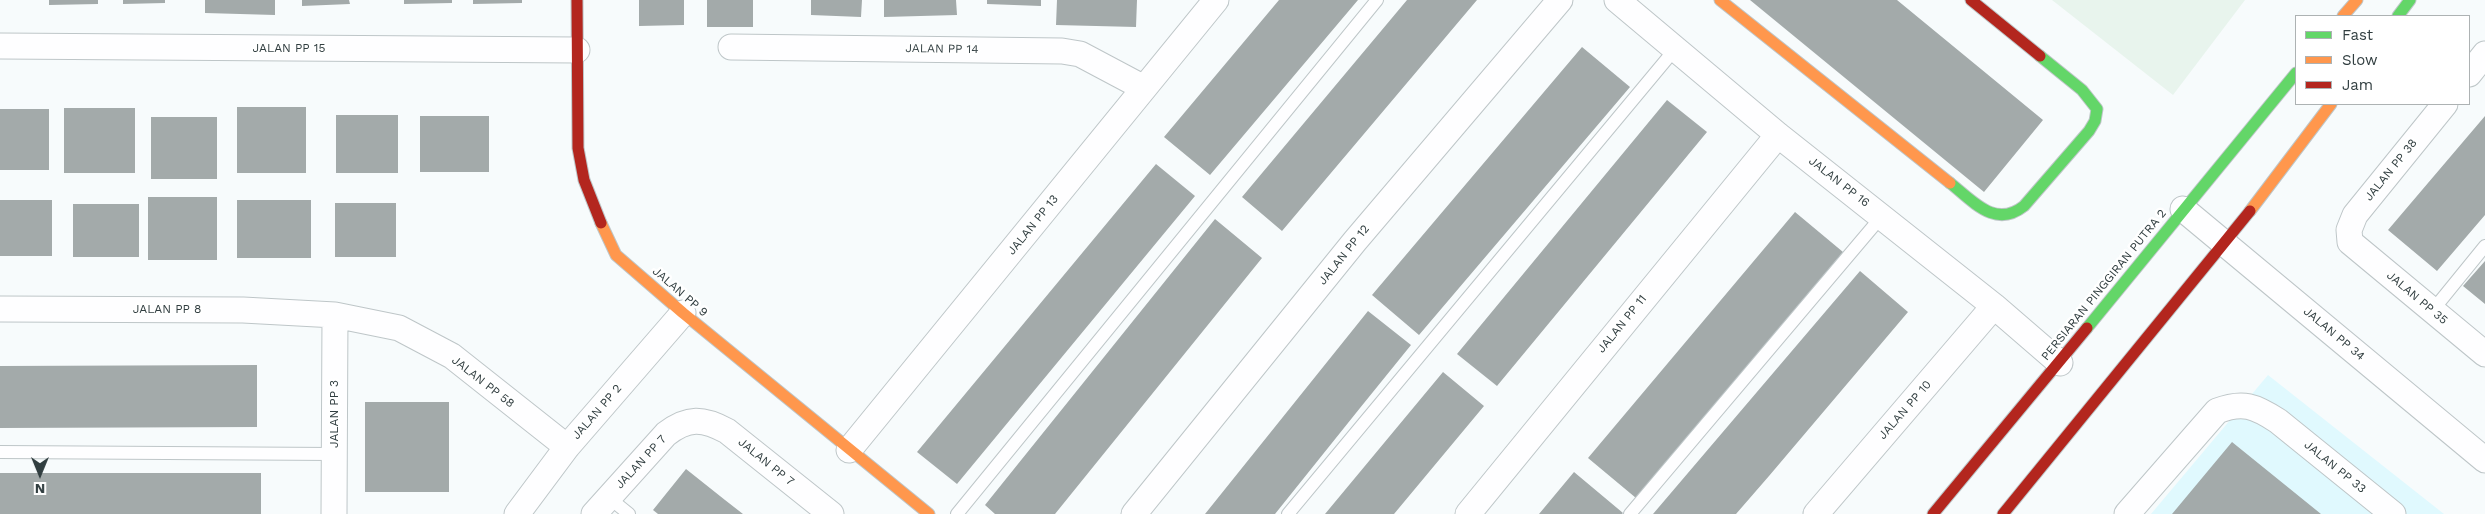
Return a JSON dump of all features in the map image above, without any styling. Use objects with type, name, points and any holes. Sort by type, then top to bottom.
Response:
[{"type":"street","name":"JALAN PP 9","points":[[577,0],[578,148],[584,180],[594,208],[616,255],[683,313],[929,514]]},
{"type":"street","name":"JALAN PP 13","points":[[849,450],[1216,0]]},
{"type":"street","name":"JALAN PP 12","points":[[1134,514],[1349,249],[1560,0]]},
{"type":"street","name":"JALAN PP 16","points":[[1617,0],[1778,135],[1994,306],[2060,363]]},
{"type":"street","points":[[1720,0],[1980,207],[1991,214],[2004,217],[2016,213],[2024,206],[2089,131],[2095,121],[2097,109],[2082,90],[1971,0]]},
{"type":"street","points":[[2344,15],[2357,0]]},
{"type":"street","points":[[2399,15],[2410,0]]},
{"type":"street","name":"JALAN PP 15","points":[[0,46],[577,50]]},
{"type":"street","name":"JALAN PP 14","points":[[731,47],[1062,51],[1080,54],[1144,88]]},
{"type":"street","points":[[2470,73],[2485,54]]},
{"type":"street","name":"PERSIARAN PINGGIRAN PUTRA 2","points":[[1933,514],[2060,363],[2183,209],[2295,74]]},
{"type":"street","points":[[2003,514],[2225,244],[2330,105]]},
{"type":"street","name":"JALAN PP 38","points":[[2350,242],[2349,230],[2355,215],[2444,105]]},
{"type":"street","name":"JALAN PP 11","points":[[1468,514],[1778,135]]},
{"type":"street","name":"JALAN PP 34","points":[[2183,209],[2485,460]]},
{"type":"street","name":"JALAN PP 35","points":[[2350,242],[2485,354]]},
{"type":"street","name":"JALAN PP 10","points":[[1816,514],[1994,306]]},
{"type":"street","name":"JALAN PP 8","points":[[0,309],[201,309],[335,315]]},
{"type":"street","name":"JALAN PP 2","points":[[517,514],[566,447],[683,313]]},
{"type":"street","name":"JALAN PP 58","points":[[335,315],[399,328],[452,356],[566,447]]},
{"type":"street","name":"JALAN PP 3","points":[[334,514],[335,315]]},
{"type":"street","name":"JALAN PP 33","points":[[2127,514],[2217,411],[2235,404],[2258,408],[2278,421],[2393,514]]},
{"type":"street","name":"JALAN PP 7","points":[[601,505],[666,434],[680,424],[695,420],[713,423],[727,430],[831,514]]},
{"type":"lane","points":[[957,514],[1378,0]]},
{"type":"lane","points":[[1288,514],[1676,48]]},
{"type":"lane","points":[[1630,514],[1882,216]]},
{"type":"lane","points":[[2433,310],[2485,246]]},
{"type":"lane","points":[[0,452],[334,454]]},
{"type":"lane","points":[[601,505],[629,514]]},
{"type":"shaded area","points":[[2052,0],[2245,0],[2173,95]]},
{"type":"shaded area","points":[[2268,375],[2444,514],[2151,514]]},
{"type":"building","points":[[49,0],[98,0],[98,4],[49,5]]},
{"type":"building","points":[[123,0],[165,0],[165,3],[123,4]]},
{"type":"building","points":[[205,0],[275,0],[275,15],[205,13]]},
{"type":"building","points":[[302,0],[349,0],[350,4],[302,6]]},
{"type":"building","points":[[404,0],[452,0],[452,3],[404,4]]},
{"type":"building","points":[[473,0],[522,0],[522,3],[473,4]]},
{"type":"building","points":[[639,0],[684,0],[684,25],[639,26]]},
{"type":"building","points":[[707,0],[753,0],[753,27],[707,27]]},
{"type":"building","points":[[811,0],[862,0],[861,17],[811,15]]},
{"type":"building","points":[[884,0],[956,0],[957,15],[884,17]]},
{"type":"building","points":[[987,0],[1041,0],[1041,6],[987,4]]},
{"type":"building","points":[[1057,0],[1137,0],[1136,27],[1056,25]]},
{"type":"building","points":[[1279,0],[1358,0],[1210,175],[1164,137]]},
{"type":"building","points":[[1407,0],[1477,0],[1282,231],[1242,197]]},
{"type":"building","points":[[1750,0],[1897,0],[2043,120],[1984,192]]},
{"type":"building","points":[[1582,47],[1630,87],[1419,335],[1372,295]]},
{"type":"building","points":[[1667,100],[1707,132],[1497,386],[1457,354]]},
{"type":"building","points":[[237,107],[306,107],[306,173],[237,173]]},
{"type":"building","points":[[64,108],[135,108],[135,173],[64,173]]},
{"type":"building","points":[[0,109],[49,109],[49,170],[0,170]]},
{"type":"building","points":[[336,115],[398,115],[398,173],[336,173]]},
{"type":"building","points":[[420,116],[489,116],[489,172],[420,172]]},
{"type":"building","points":[[2485,116],[2485,215],[2437,271],[2388,230]]},
{"type":"building","points":[[151,117],[217,117],[217,179],[151,179]]},
{"type":"building","points":[[1156,164],[1195,196],[957,484],[917,452]]},
{"type":"building","points":[[148,197],[217,197],[217,260],[148,260]]},
{"type":"building","points":[[0,200],[52,200],[52,256],[0,256]]},
{"type":"building","points":[[237,200],[311,200],[311,258],[237,258]]},
{"type":"building","points":[[335,203],[396,203],[396,257],[335,257]]},
{"type":"building","points":[[73,204],[139,204],[139,257],[73,257]]},
{"type":"building","points":[[1795,212],[1843,252],[1636,498],[1588,458]]},
{"type":"building","points":[[1215,219],[1262,258],[1055,514],[995,514],[985,505]]},
{"type":"building","points":[[2485,261],[2485,304],[2463,286]]},
{"type":"building","points":[[1860,271],[1908,312],[1769,476],[1736,514],[1653,514]]},
{"type":"building","points":[[1368,311],[1411,345],[1275,514],[1205,514]]},
{"type":"building","points":[[257,365],[257,427],[0,428],[0,366]]},
{"type":"building","points":[[1443,372],[1484,406],[1394,514],[1325,514]]},
{"type":"building","points":[[365,402],[449,402],[449,492],[365,492]]},
{"type":"building","points":[[2232,442],[2321,514],[2172,514]]},
{"type":"building","points":[[686,469],[743,514],[658,514],[653,510]]},
{"type":"building","points":[[1574,472],[1623,513],[1539,514]]},
{"type":"building","points":[[0,473],[261,473],[261,514],[0,514]]},
{"type":"traffic: fast","points":[[2399,15],[2410,0]]},
{"type":"traffic: fast","points":[[1950,183],[1985,210],[2003,215],[2013,212],[2024,206],[2089,131],[2095,121],[2097,109],[2082,90],[2040,56]]},
{"type":"traffic: fast","points":[[2087,328],[2295,74]]},
{"type":"traffic: slow","points":[[1720,0],[1950,183]]},
{"type":"traffic: slow","points":[[2344,15],[2357,0]]},
{"type":"traffic: slow","points":[[2250,211],[2330,105]]},
{"type":"traffic: slow","points":[[601,223],[616,255],[683,313],[929,514]]},
{"type":"traffic: jam","points":[[577,0],[578,148],[584,180],[601,223]]},
{"type":"traffic: jam","points":[[1971,0],[2040,56]]},
{"type":"traffic: jam","points":[[2003,514],[2250,211]]},
{"type":"traffic: jam","points":[[1933,514],[2087,328]]}]
